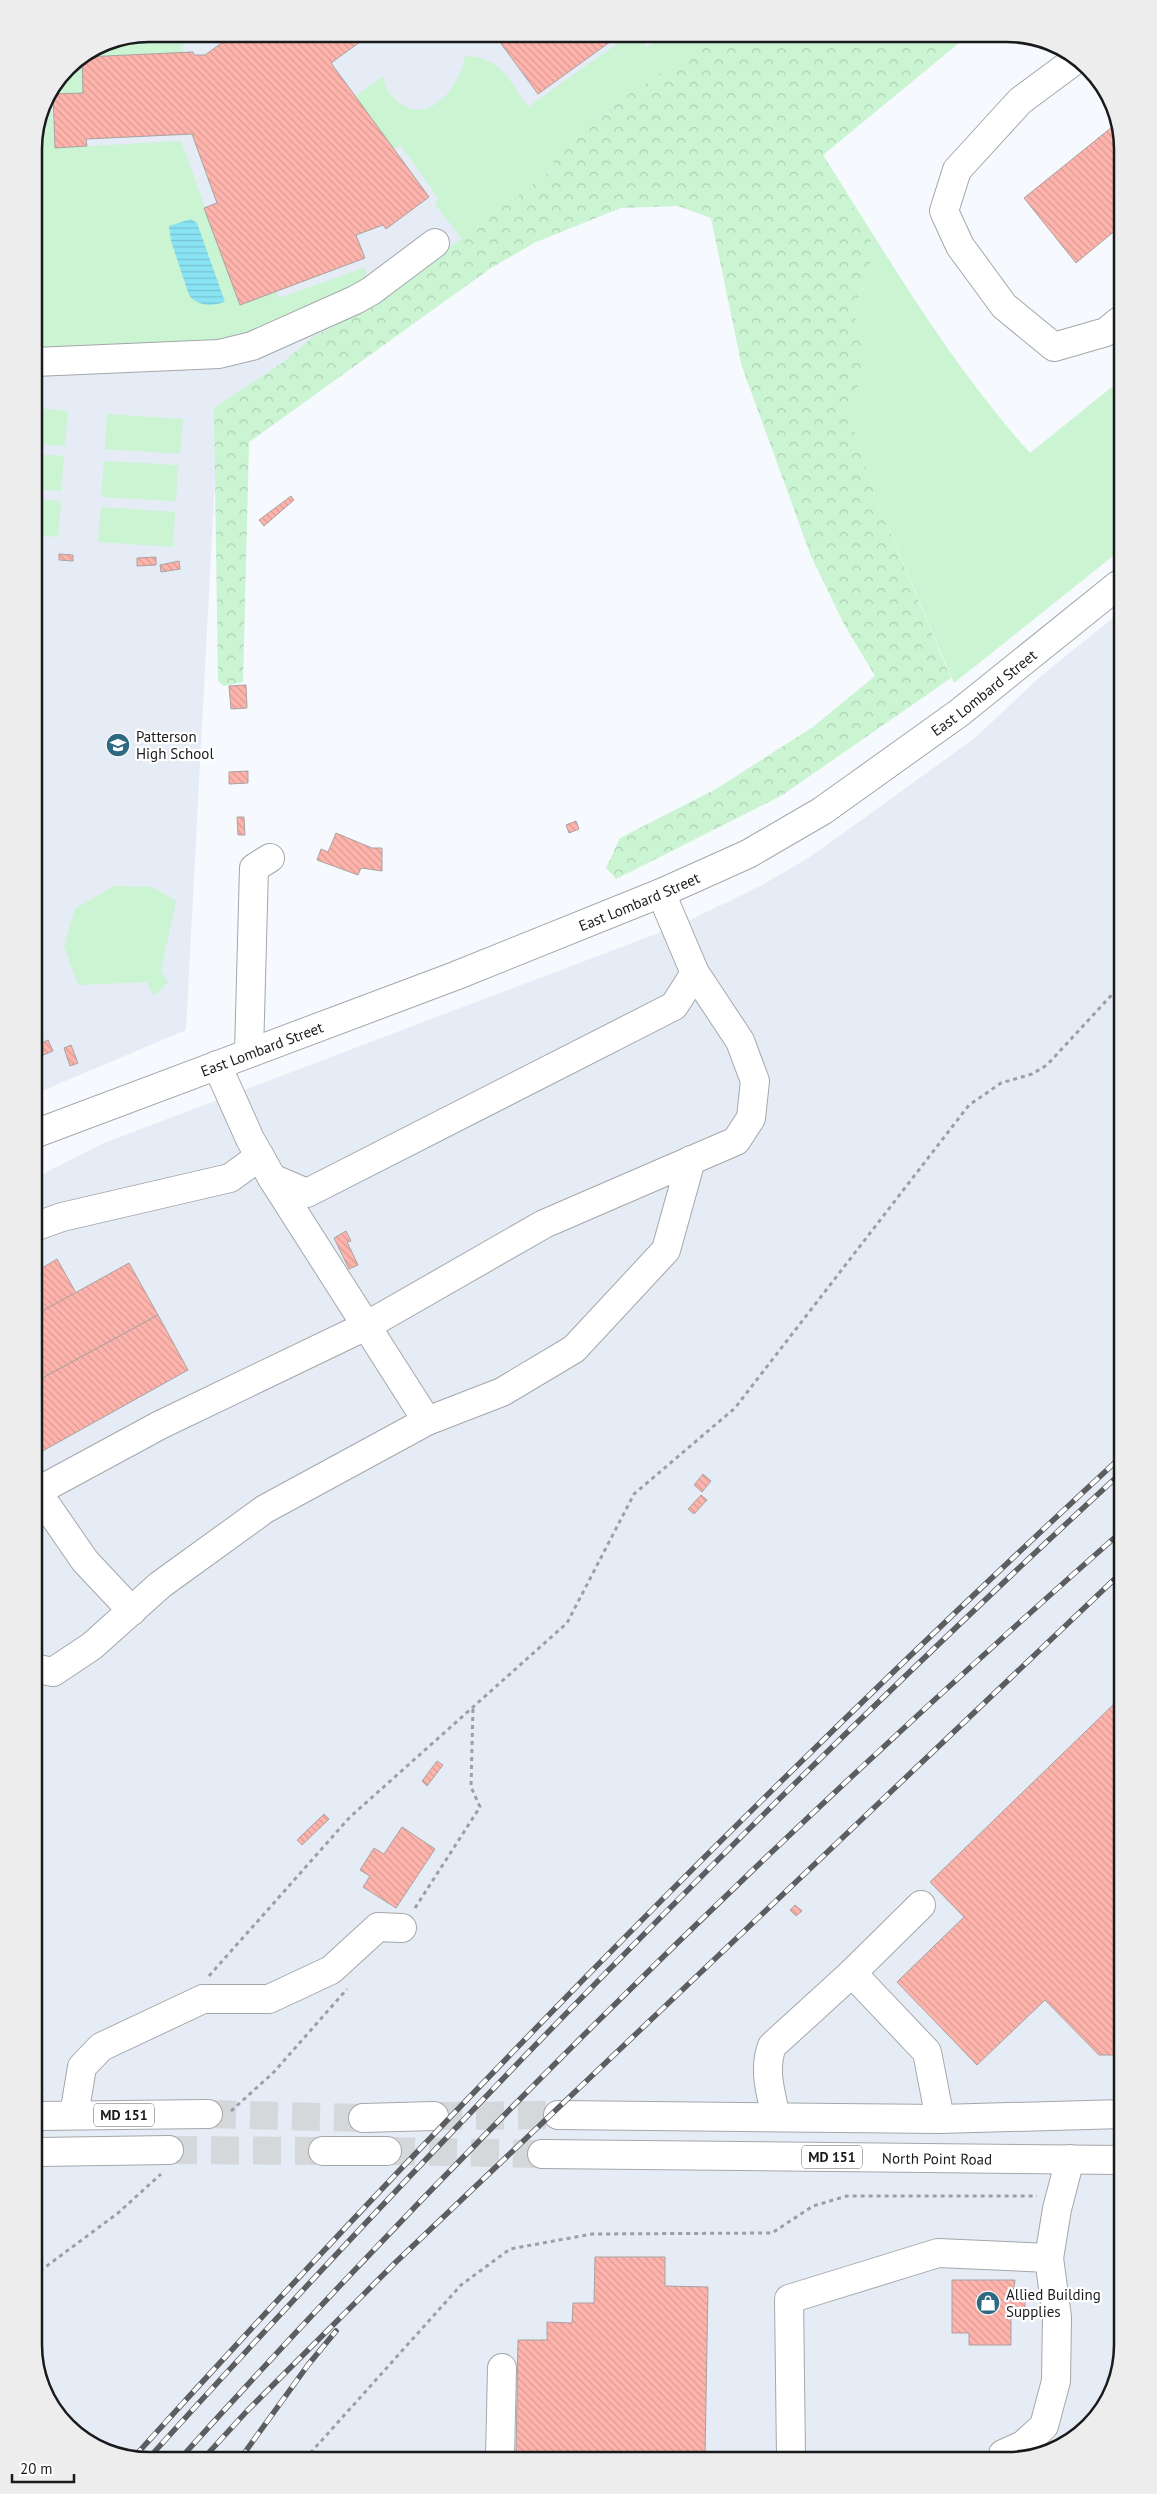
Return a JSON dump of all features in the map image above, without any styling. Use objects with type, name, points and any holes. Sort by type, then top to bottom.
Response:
[{"type":"main road","points":[[1071,63],[1020,101],[957,170],[944,211],[960,246],[1004,306],[1054,347],[1106,332],[1114,325]]},
{"type":"main road","points":[[43,362],[219,354],[252,346],[371,291],[435,243]]},
{"type":"main road","name":"East Lombard Street","points":[[43,1131],[455,976],[661,894],[748,854],[822,811],[959,713],[1114,588]]},
{"type":"main road","points":[[249,1053],[254,868],[270,858]]},
{"type":"main road","points":[[42,1490],[160,1425],[366,1326],[544,1224],[736,1141],[751,1118],[756,1081],[740,1041],[695,973],[661,894]]},
{"type":"main road","points":[[260,1157],[307,1193],[674,1006],[695,973]]},
{"type":"main road","points":[[218,1065],[260,1157],[426,1420]]},
{"type":"main road","name":"East Lombard Street","points":[[43,1145],[100,1109]]},
{"type":"main road","points":[[43,1224],[230,1178],[260,1157]]},
{"type":"main road","points":[[42,1670],[53,1672],[92,1646],[160,1584],[265,1508],[426,1420],[502,1392],[574,1349],[666,1250],[691,1160]]},
{"type":"main road","points":[[42,1498],[85,1561],[132,1611]]},
{"type":"main road","points":[[776,2117],[767,2076],[768,2057],[772,2046],[852,1973],[921,1905]]},
{"type":"main road","points":[[74,2115],[82,2067],[101,2047],[203,1999],[269,1999],[332,1970],[378,1927],[402,1928]]},
{"type":"main road","points":[[852,1973],[927,2052],[940,2119]]},
{"type":"main road","points":[[558,2115],[940,2119],[1114,2114]]},
{"type":"main road","name":"MD 151","points":[[42,2116],[216,2115]]},
{"type":"main road","points":[[363,2118],[434,2116]]},
{"type":"main road","points":[[1008,2452],[1023,2445],[1044,2426],[1056,2381],[1058,2317],[1050,2258],[1060,2196],[1070,2159],[1072,2116]]},
{"type":"main road","points":[[877,2158],[878,2118]]},
{"type":"main road","points":[[323,2151],[388,2152]]},
{"type":"main road","points":[[42,2152],[168,2159]]},
{"type":"main road","name":"North Point Road","points":[[542,2154],[1114,2160]]},
{"type":"main road","points":[[791,2452],[788,2299],[938,2253],[1050,2258]]},
{"type":"main road","points":[[500,2451],[502,2368]]},
{"type":"path","points":[[203,1999],[208,1977],[350,1817],[567,1623],[634,1494],[735,1408],[969,1105],[1001,1083],[1032,1074],[1047,1065],[1114,994]]},
{"type":"path","points":[[402,1928],[480,1807],[471,1788],[473,1707]]},
{"type":"path","points":[[216,2115],[274,2072],[351,1985]]},
{"type":"path","points":[[42,2269],[118,2213],[168,2159]]},
{"type":"path","points":[[311,2451],[461,2285],[510,2250],[592,2234],[772,2233],[813,2206],[848,2196],[1060,2196]]},
{"type":"shaded area","name":"Patterson High School","points":[[143,43],[783,43],[216,460],[186,1030],[43,1091],[43,136],[48,115],[57,96],[74,74],[96,57],[115,48]]},
{"type":"shaded area","points":[[1114,617],[1114,2358],[1109,2379],[1100,2398],[1083,2420],[1061,2437],[1042,2446],[1007,2452],[143,2451],[115,2446],[102,2440],[84,2429],[74,2420],[57,2398],[48,2379],[42,2344],[42,2099],[45,2094],[42,2094],[43,1174],[104,1143],[682,924],[762,885],[810,857],[975,738],[1041,676]]},
{"type":"green space","points":[[143,43],[185,43],[181,48],[184,52],[97,56],[115,48]]},
{"type":"green space","points":[[618,43],[644,43],[647,47],[653,43],[705,43],[584,125],[549,153],[557,166],[462,239],[438,208],[435,202],[439,199],[400,145],[394,149],[355,96],[384,76],[388,90],[398,102],[410,108],[421,109],[432,106],[450,90],[457,79],[465,56],[488,61],[496,66],[503,72],[528,107]]},
{"type":"green space","points":[[705,43],[959,43],[823,155],[871,240],[870,266],[854,312],[865,363],[849,416],[878,504],[951,678],[781,796],[616,879],[606,868],[620,838],[716,789],[813,727],[875,676],[844,624],[811,556],[742,367],[711,218],[678,206],[621,208],[536,242],[491,268],[249,442],[243,682],[224,686],[218,681],[214,408],[281,364],[313,337],[372,306],[556,167],[549,153],[584,125]]},
{"type":"green space","points":[[82,67],[83,93],[58,94],[65,84]]},
{"type":"green space","points":[[51,108],[55,148],[181,141],[240,304],[276,291],[279,298],[366,267],[366,275],[363,280],[257,331],[224,341],[43,351],[43,136]]},
{"type":"green space","points":[[823,155],[946,346],[1001,419],[1030,453],[1114,385],[1114,555],[954,683],[878,504],[849,416],[865,363],[854,312],[870,266]]},
{"type":"green space","points":[[43,409],[68,411],[65,446],[43,445]]},
{"type":"green space","points":[[107,414],[183,419],[180,454],[105,449]]},
{"type":"green space","points":[[43,455],[64,456],[61,491],[43,490]]},
{"type":"green space","points":[[104,461],[178,465],[176,501],[101,497]]},
{"type":"green space","points":[[43,500],[61,501],[58,537],[43,536]]},
{"type":"green space","points":[[101,507],[175,512],[173,547],[98,542]]},
{"type":"green space","points":[[114,886],[153,887],[176,901],[161,971],[168,982],[154,996],[146,982],[78,985],[64,946],[75,909]]},
{"type":"water","points":[[191,219],[197,223],[225,302],[201,304],[189,295],[171,241],[169,226]]},
{"type":"building","points":[[222,43],[359,43],[331,63],[429,197],[386,229],[383,225],[356,235],[365,258],[240,305],[204,208],[217,203],[192,134],[86,139],[87,146],[55,148],[53,103],[58,94],[83,93],[82,67],[96,57],[193,52],[194,55],[205,55]]},
{"type":"building","points":[[501,43],[609,43],[538,94]]},
{"type":"building","points":[[1112,127],[1114,136],[1114,231],[1076,263],[1024,198]]},
{"type":"building","points":[[291,496],[294,500],[264,526],[259,520]]},
{"type":"building","points":[[59,554],[73,555],[73,561],[59,560]]},
{"type":"building","points":[[156,557],[156,565],[137,566],[137,558]]},
{"type":"building","points":[[179,561],[180,569],[161,572],[160,565]]},
{"type":"building","points":[[246,685],[247,708],[231,709],[229,686]]},
{"type":"building","points":[[248,771],[248,783],[229,784],[229,772]]},
{"type":"building","points":[[237,817],[244,817],[245,835],[238,835]]},
{"type":"building","points":[[576,821],[579,829],[569,833],[566,825]]},
{"type":"building","points":[[336,833],[372,848],[382,848],[382,871],[361,868],[358,875],[317,860],[321,849],[328,852]]},
{"type":"building","points":[[48,1040],[53,1051],[43,1055],[43,1043]]},
{"type":"building","points":[[71,1045],[78,1063],[70,1066],[64,1048]]},
{"type":"building","points":[[346,1231],[351,1241],[347,1242],[358,1265],[349,1269],[334,1238]]},
{"type":"building","points":[[57,1259],[76,1293],[42,1311],[42,1268]]},
{"type":"building","points":[[129,1263],[158,1315],[42,1378],[42,1311]]},
{"type":"building","points":[[158,1315],[188,1370],[42,1451],[42,1378]]},
{"type":"building","points":[[703,1474],[711,1481],[702,1492],[694,1485]]},
{"type":"building","points":[[701,1495],[707,1500],[694,1514],[688,1509]]},
{"type":"building","points":[[1114,1704],[1114,2055],[1099,2055],[1045,2000],[977,2065],[897,1982],[964,1917],[930,1882]]},
{"type":"building","points":[[437,1761],[443,1765],[427,1786],[422,1781]]},
{"type":"building","points":[[324,1814],[329,1819],[302,1845],[297,1840]]},
{"type":"building","points":[[402,1827],[435,1849],[396,1908],[363,1887],[370,1876],[360,1870],[374,1848],[384,1854]]},
{"type":"building","points":[[795,1905],[802,1911],[796,1916],[790,1910]]},
{"type":"building","points":[[595,2257],[665,2257],[665,2286],[708,2287],[705,2452],[516,2451],[518,2340],[547,2340],[547,2322],[572,2323],[573,2303],[594,2303]]},
{"type":"building","name":"Allied Building Supplies","points":[[952,2280],[1015,2280],[1014,2289],[1025,2289],[1025,2316],[1011,2316],[1011,2345],[969,2345],[969,2333],[952,2333]]},
{"type":"tunnel","points":[[208,2114],[363,2118]]},
{"type":"tunnel","points":[[434,2116],[558,2115]]},
{"type":"tunnel","points":[[169,2150],[323,2151]]},
{"type":"tunnel","points":[[387,2151],[542,2154]]},
{"type":"railway","points":[[140,2451],[372,2199],[616,1946],[866,1699],[1114,1464]]},
{"type":"railway","points":[[155,2451],[382,2206],[623,1956],[869,1711],[1114,1480]]},
{"type":"railway","points":[[187,2451],[405,2218],[637,1982],[876,1754],[1114,1538]]},
{"type":"railway","points":[[210,2451],[247,2411],[396,2262],[1114,1580]]},
{"type":"railway","points":[[246,2451],[308,2365],[336,2331]]},
{"type":"place","name":"Patterson High School","points":[[118,745]]},
{"type":"place","name":"Allied Building Supplies","points":[[988,2303]]}]
